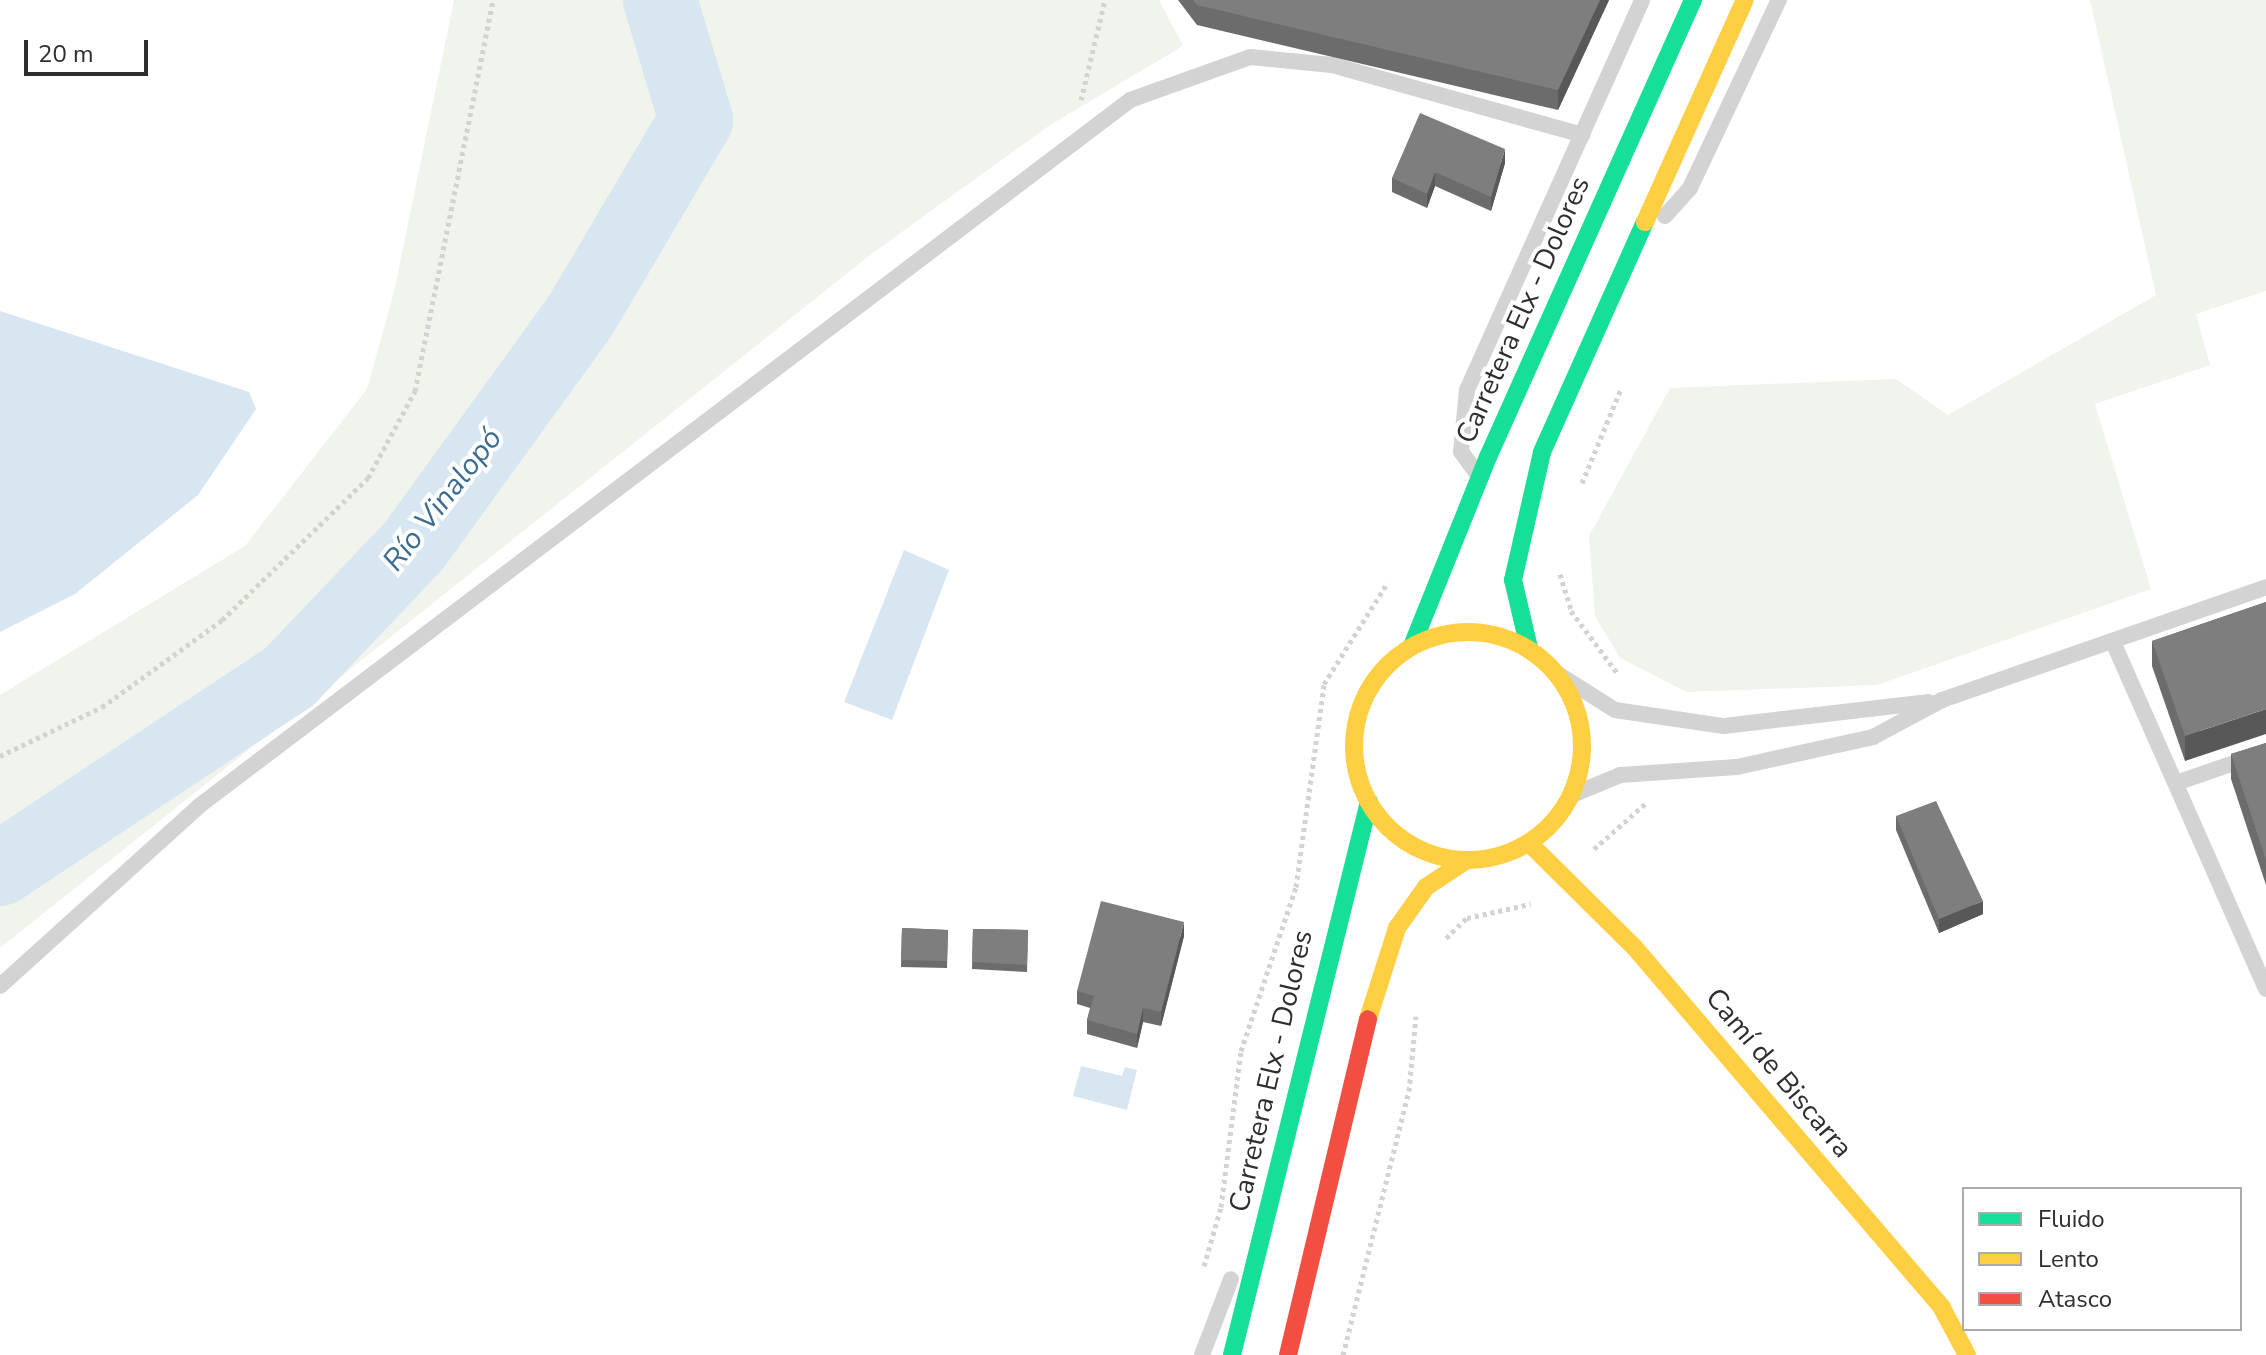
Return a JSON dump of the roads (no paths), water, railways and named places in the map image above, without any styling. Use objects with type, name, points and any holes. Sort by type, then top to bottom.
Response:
[{"type":"main road","name":"Carretera Elx - Dolores","points":[[1412,646],[1480,478],[1693,0]]},
{"type":"main road","points":[[1529,648],[1513,580],[1520,531],[1542,452],[1745,0]]},
{"type":"main road","points":[[1290,1350],[1377,980],[1397,928],[1426,887],[1467,860],[1529,843],[1572,795],[1582,733],[1558,674],[1529,648],[1471,632],[1412,646],[1371,688],[1354,733],[1369,802],[1410,844],[1467,860]]},
{"type":"main road","name":"Carretera Elx - Dolores","points":[[1232,1355],[1369,802]]},
{"type":"main road","name":"Camí de Biscarra","points":[[1529,843],[1635,948],[1942,1308],[1967,1355]]},
{"type":"lane","points":[[1480,478],[1461,452],[1467,390],[1642,0]]},
{"type":"lane","points":[[1632,253],[1690,188],[1779,0]]},
{"type":"lane","points":[[0,986],[199,806],[1130,100],[1250,57],[1332,65],[1582,135]]},
{"type":"lane","points":[[1572,795],[1620,775],[1803,757],[1873,737],[1942,700],[2266,587]]},
{"type":"lane","points":[[2113,642],[2266,989]]},
{"type":"lane","points":[[1558,674],[1615,710],[1724,726],[1942,700]]},
{"type":"lane","points":[[2176,783],[2266,752]]},
{"type":"lane","points":[[1202,1355],[1275,1178]]},
{"type":"waterway","name":"Río Vinalopó","points":[[0,869],[290,676],[413,547],[579,318],[696,120],[660,0]]}]
